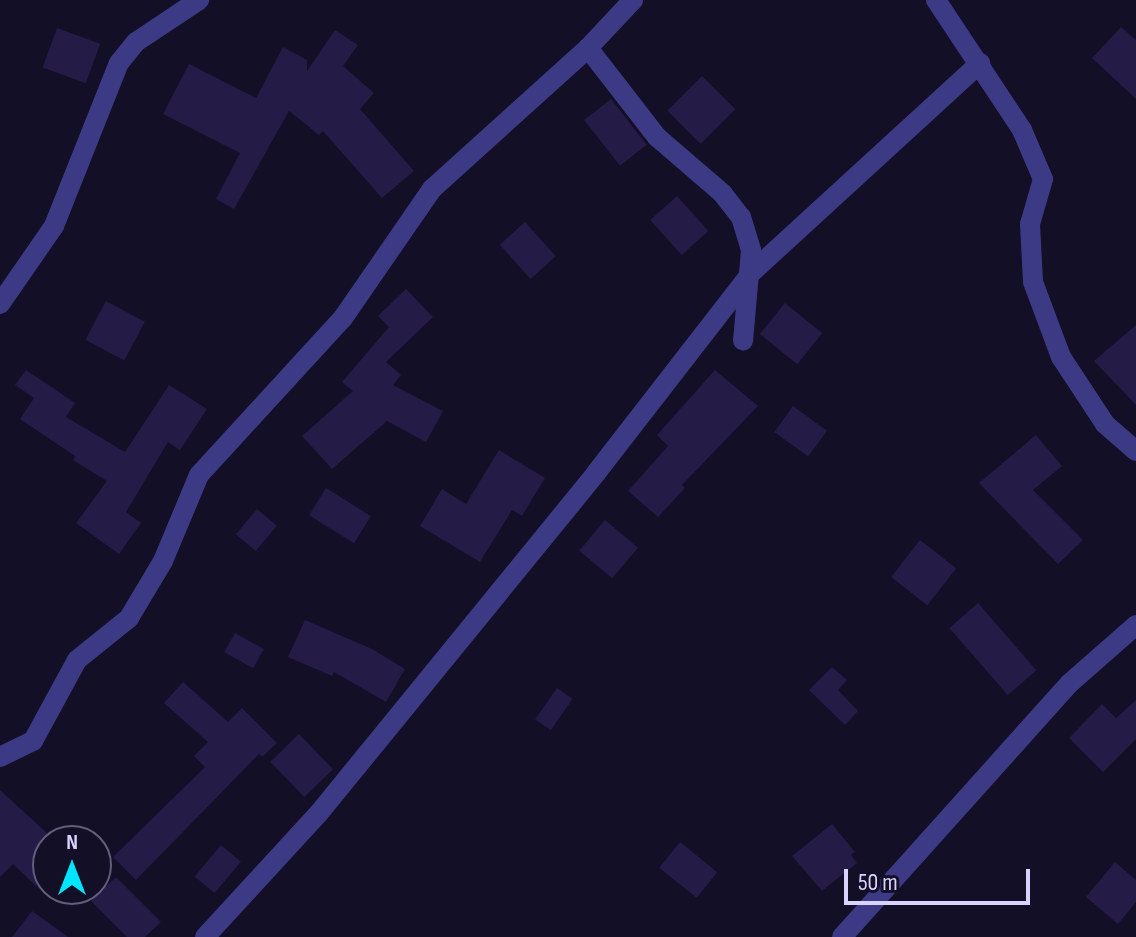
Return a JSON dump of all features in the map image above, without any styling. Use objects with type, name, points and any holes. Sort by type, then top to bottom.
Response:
[{"type":"street","points":[[0,304],[54,226],[119,63],[136,42],[199,0]]},
{"type":"street","points":[[0,757],[33,741],[77,660],[129,618],[163,561],[199,475],[343,318],[432,189],[588,48],[633,0]]},
{"type":"street","points":[[936,0],[1022,130],[1043,179],[1030,224],[1033,282],[1061,357],[1105,424],[1136,451]]},
{"type":"street","points":[[588,48],[657,137],[722,193],[741,217],[751,250],[743,341]]},
{"type":"street","points":[[205,937],[319,813],[596,473],[751,273],[980,63]]},
{"type":"street","points":[[842,937],[1070,683],[1136,625]]},
{"type":"building","points":[[1121,27],[1136,40],[1136,99],[1092,58]]},
{"type":"building","points":[[57,28],[100,44],[86,83],[43,67]]},
{"type":"building","points":[[335,30],[358,45],[343,66],[374,93],[360,109],[414,171],[382,198],[323,131],[319,135],[289,111],[234,209],[216,199],[240,153],[163,114],[189,64],[256,98],[283,47],[307,60],[307,71]]},
{"type":"building","points":[[702,76],[735,109],[701,144],[667,111]]},
{"type":"building","points":[[611,99],[647,145],[620,166],[584,120]]},
{"type":"building","points":[[677,196],[708,231],[682,255],[650,220]]},
{"type":"building","points":[[525,222],[556,256],[531,279],[500,245]]},
{"type":"building","points":[[406,289],[433,317],[386,362],[401,375],[393,385],[443,411],[426,442],[387,421],[332,469],[302,436],[353,391],[342,382],[389,327],[378,316]]},
{"type":"building","points":[[106,301],[145,322],[124,361],[85,340]]},
{"type":"building","points":[[785,303],[822,333],[797,364],[760,334]]},
{"type":"building","points":[[1136,325],[1136,405],[1094,361]]},
{"type":"building","points":[[26,370],[75,403],[66,417],[125,452],[169,385],[207,409],[180,450],[168,442],[126,512],[141,523],[119,554],[76,523],[107,481],[73,460],[75,456],[20,419],[34,398],[15,385]]},
{"type":"building","points":[[715,370],[758,406],[682,485],[685,488],[658,517],[628,491],[668,446],[657,435]]},
{"type":"building","points":[[793,406],[827,431],[808,457],[774,432]]},
{"type":"building","points":[[1036,435],[1062,466],[1033,490],[1083,540],[1058,564],[979,483]]},
{"type":"building","points":[[499,450],[545,478],[522,516],[512,510],[480,562],[420,526],[442,489],[466,504]]},
{"type":"building","points":[[326,488],[371,516],[354,543],[309,515]]},
{"type":"building","points":[[257,509],[277,526],[256,551],[236,534]]},
{"type":"building","points":[[605,520],[638,548],[612,578],[579,551]]},
{"type":"building","points":[[920,540],[956,568],[927,605],[891,577]]},
{"type":"building","points":[[978,603],[1036,670],[1008,695],[949,628]]},
{"type":"building","points":[[305,620],[372,649],[405,669],[386,702],[334,672],[332,676],[288,657]]},
{"type":"building","points":[[235,633],[264,649],[253,668],[224,652]]},
{"type":"building","points":[[832,667],[847,680],[838,690],[858,711],[845,725],[809,690]]},
{"type":"building","points":[[183,682],[228,722],[242,708],[277,743],[262,757],[259,754],[136,880],[113,857],[205,767],[194,756],[208,742],[164,703]]},
{"type":"building","points":[[557,688],[573,699],[551,730],[535,719]]},
{"type":"building","points":[[1136,700],[1136,739],[1103,772],[1069,738],[1102,704],[1116,718]]},
{"type":"building","points":[[299,734],[333,769],[304,797],[270,762]]},
{"type":"building","points":[[0,790],[38,825],[32,825],[32,882],[13,864],[0,877]]},
{"type":"building","points":[[832,824],[855,852],[851,855],[857,863],[822,891],[792,856]]},
{"type":"building","points":[[680,842],[717,872],[697,898],[659,868]]},
{"type":"building","points":[[221,845],[241,862],[215,893],[195,876]]},
{"type":"building","points":[[1115,862],[1136,880],[1136,902],[1118,924],[1086,897]]},
{"type":"building","points":[[116,877],[161,922],[145,937],[127,937],[95,905],[112,905],[112,881]]},
{"type":"building","points":[[32,911],[68,937],[12,937]]}]
